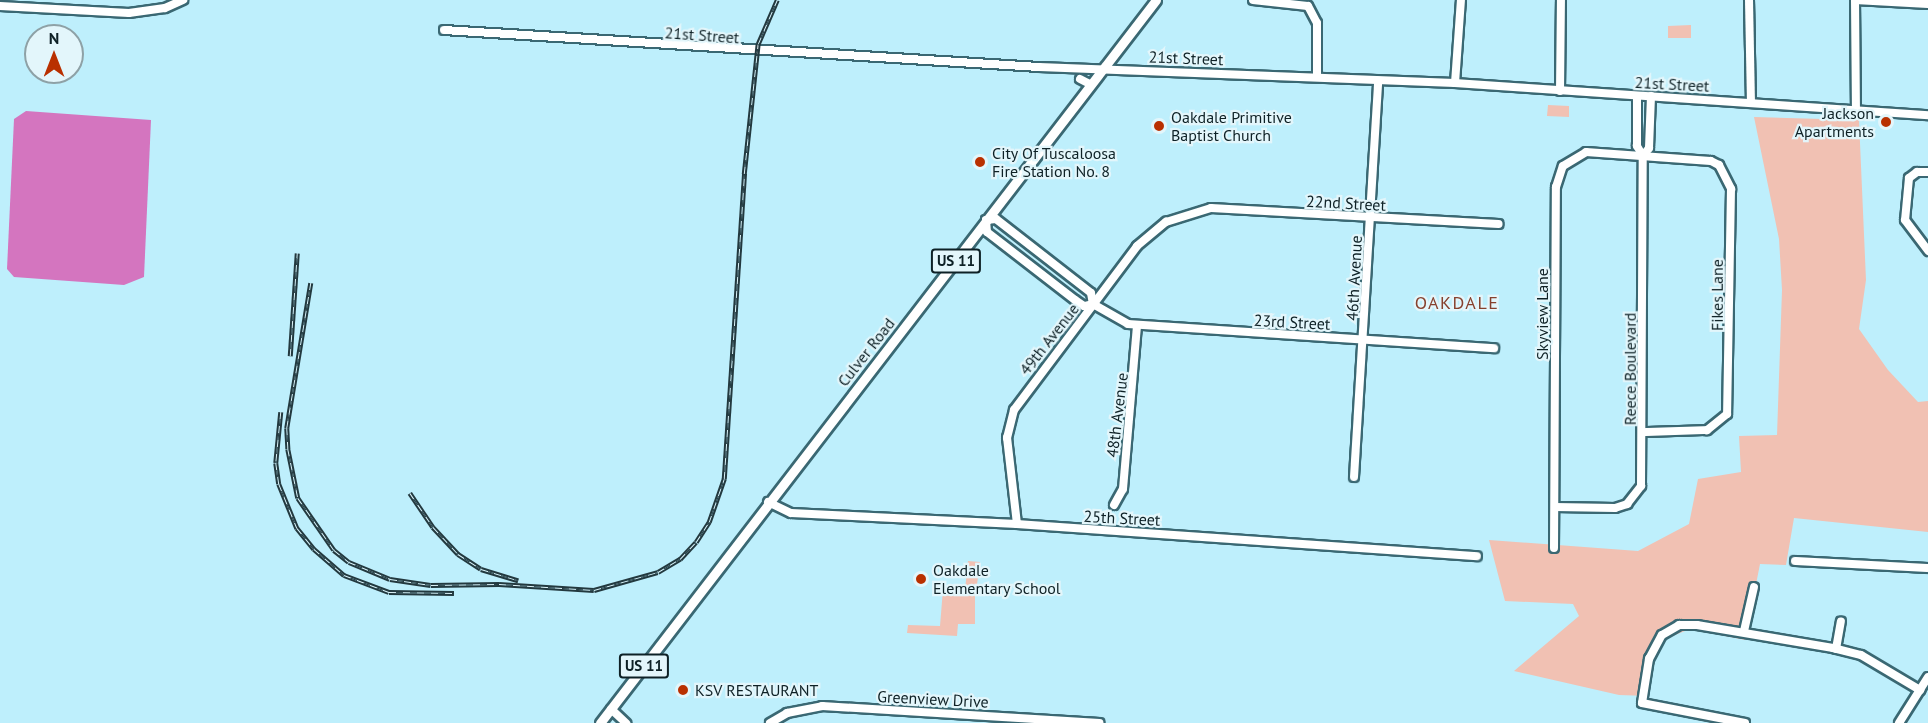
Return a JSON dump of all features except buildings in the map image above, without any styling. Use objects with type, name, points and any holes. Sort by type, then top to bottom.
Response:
[{"type":"main road","name":"Culver Road","points":[[600,723],[1156,0]]},
{"type":"street","points":[[0,6],[129,13],[156,10],[183,0]]},
{"type":"street","points":[[1253,0],[1308,6],[1317,23],[1317,77]]},
{"type":"street","points":[[1455,83],[1461,0]]},
{"type":"street","points":[[1560,91],[1561,0]]},
{"type":"street","points":[[1749,0],[1751,102]]},
{"type":"street","points":[[1856,110],[1855,0],[1928,4]]},
{"type":"street","name":"21st Street","points":[[444,30],[757,52],[1455,83],[1928,114]]},
{"type":"street","points":[[1080,79],[1090,84]]},
{"type":"street","name":"46th Avenue","points":[[1354,477],[1378,81]]},
{"type":"street","name":"Reece Boulevard","points":[[1555,507],[1615,508],[1627,504],[1641,486],[1643,432],[1642,156],[1637,146],[1638,96]]},
{"type":"street","name":"Reece Boulevard","points":[[1642,156],[1649,148],[1651,96]]},
{"type":"street","name":"Skyview Lane","points":[[1554,548],[1558,177],[1569,160],[1586,152],[1642,156]]},
{"type":"street","name":"Fikes Lane","points":[[1642,156],[1711,161],[1719,165],[1731,189],[1727,414],[1707,430],[1643,432]]},
{"type":"street","points":[[1928,172],[1917,172],[1909,178],[1905,220],[1928,251]]},
{"type":"street","name":"22nd Street","points":[[1192,212],[1239,209],[1499,224]]},
{"type":"street","name":"49th Avenue","points":[[1017,524],[1008,447],[1011,418],[1023,393],[1150,233],[1192,212]]},
{"type":"street","name":"23rd Street","points":[[1093,304],[1084,306],[1075,300],[987,232],[986,220],[996,219],[1091,293],[1093,304],[1110,317],[1137,326],[1494,348]]},
{"type":"street","name":"48th Avenue","points":[[1114,505],[1123,489],[1137,326]]},
{"type":"street","name":"25th Street","points":[[768,502],[791,513],[1017,524],[1477,556]]},
{"type":"street","points":[[1795,561],[1928,568]]},
{"type":"street","points":[[1744,632],[1754,587]]},
{"type":"street","points":[[1836,649],[1841,621]]},
{"type":"street","points":[[1745,723],[1642,703],[1652,650],[1662,635],[1678,626],[1744,632],[1836,649],[1869,659],[1920,690]]},
{"type":"street","points":[[1899,723],[1928,677]]},
{"type":"street","name":"Greenview Drive","points":[[770,723],[796,711],[822,706],[1099,723]]},
{"type":"street","points":[[611,709],[626,723]]},
{"type":"shaded area","points":[[1691,25],[1691,38],[1668,38],[1668,26]]},
{"type":"shaded area","points":[[1548,105],[1569,106],[1569,117],[1547,116]]},
{"type":"shaded area","points":[[26,111],[151,120],[144,277],[124,285],[14,277],[7,269],[14,119]]},
{"type":"shaded area","points":[[1754,117],[1859,120],[1866,280],[1859,329],[1888,370],[1918,402],[1928,401],[1928,532],[1794,518],[1786,565],[1760,564],[1745,640],[1690,629],[1665,639],[1657,650],[1648,696],[1619,695],[1514,671],[1579,616],[1573,604],[1505,601],[1489,540],[1638,551],[1689,524],[1698,479],[1741,472],[1739,436],[1777,435],[1782,290],[1779,239]]},
{"type":"shaded area","points":[[968,561],[980,562],[976,592],[965,590]]},
{"type":"shaded area","points":[[943,589],[975,594],[975,624],[958,624],[957,636],[907,633],[908,625],[940,626]]},
{"type":"railway","points":[[311,283],[287,428],[288,449],[298,498],[334,550],[349,562],[390,579],[431,585],[499,584],[594,590],[658,572],[680,559],[696,542],[709,522],[724,479],[744,174],[758,44],[777,0]]},
{"type":"railway","points":[[290,356],[297,253]]},
{"type":"railway","points":[[281,412],[276,463],[279,484],[297,528],[314,549],[344,575],[389,592],[454,593]]},
{"type":"railway","points":[[410,493],[433,527],[458,554],[481,569],[518,580]]},
{"type":"place","name":"Jackson Apartments","points":[[1886,122]]},
{"type":"place","name":"Oakdale Primitive Baptist Church","points":[[1159,126]]},
{"type":"place","name":"City Of Tuscaloosa Fire Station No. 8","points":[[980,162]]},
{"type":"place","name":"Oakdale Elementary School","points":[[921,579]]},
{"type":"place","name":"KSV RESTAURANT","points":[[683,690]]},
{"type":"district","name":"OAKDALE","points":[[1457,303]]}]
